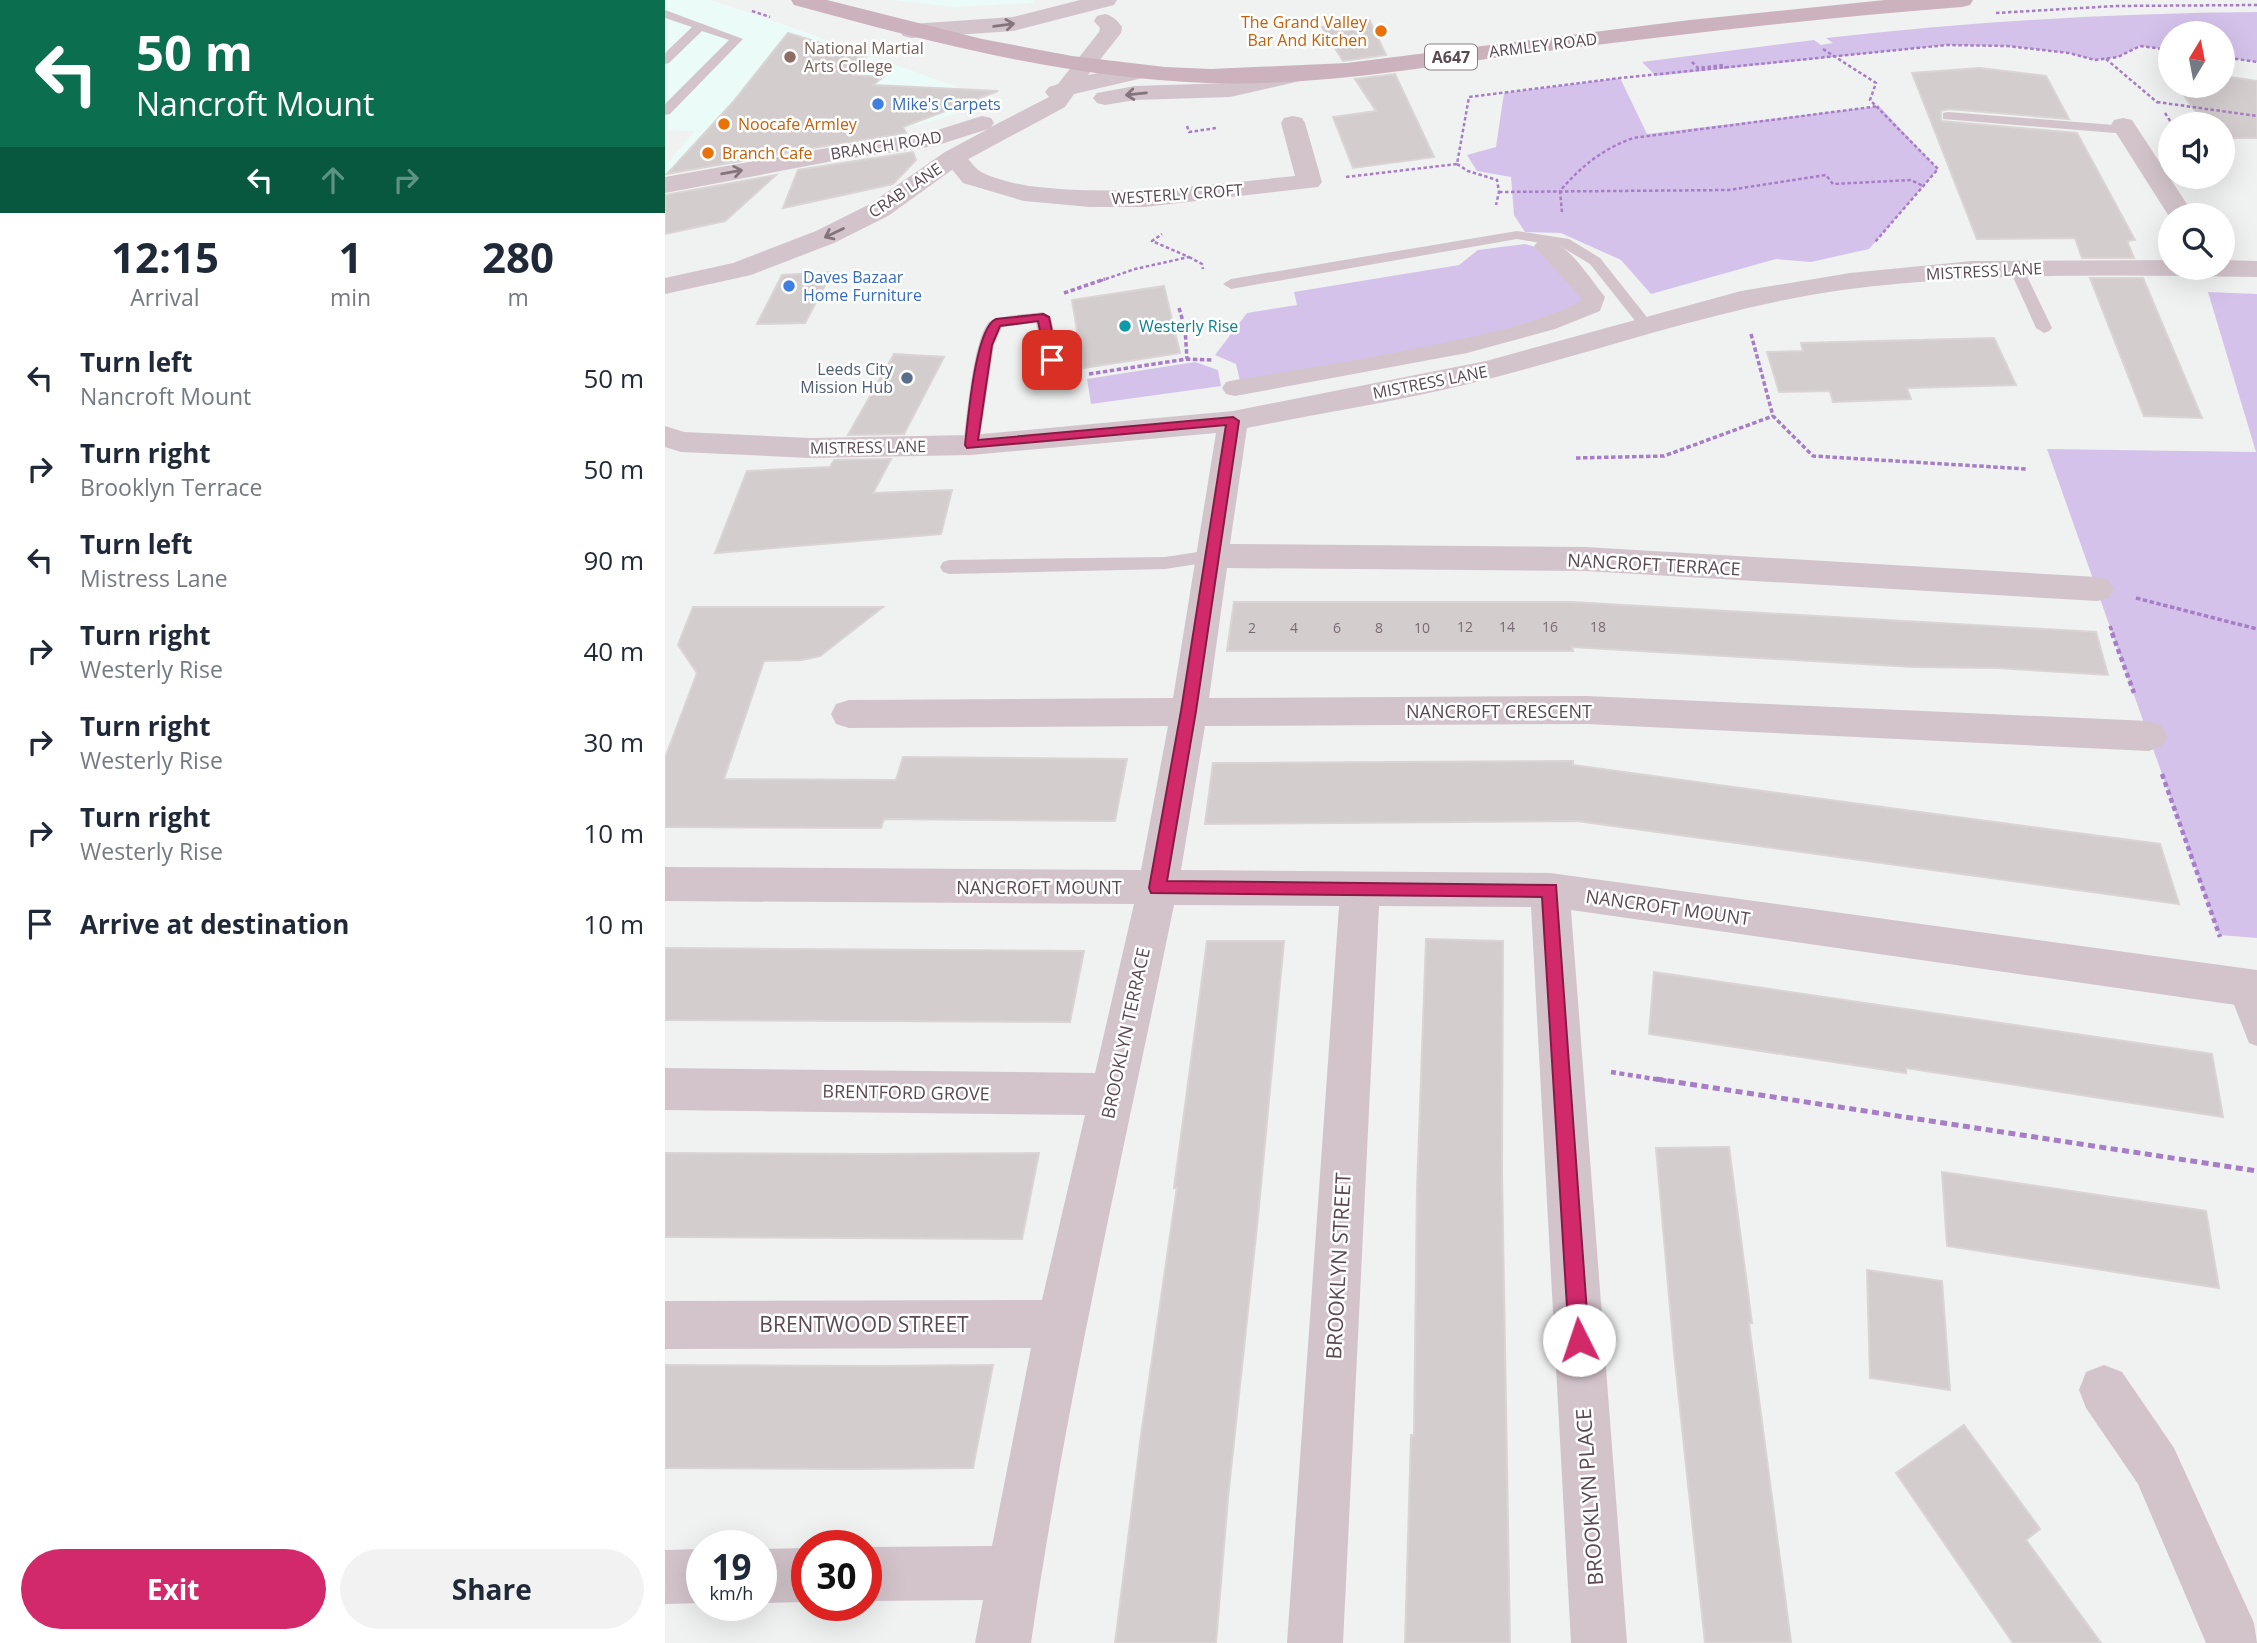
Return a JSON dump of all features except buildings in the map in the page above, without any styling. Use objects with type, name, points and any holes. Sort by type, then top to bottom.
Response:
[{"type":"main road","name":"A647","points":[[802,0],[911,31],[1082,66]]},
{"type":"main road","name":"ARMLEY ROAD","points":[[1082,66],[1139,72],[1342,72],[1817,13],[1962,0]]},
{"type":"street","points":[[989,49],[1072,34],[1119,0]]},
{"type":"street","points":[[911,31],[1013,24],[1105,10]]},
{"type":"street","name":"CRAB LANE","points":[[665,286],[741,269],[825,237],[879,210],[951,146],[1062,95],[1109,33],[1111,27],[1105,10]]},
{"type":"street","points":[[1062,95],[1139,72]]},
{"type":"street","points":[[1062,95],[1230,90],[1301,74]]},
{"type":"street","points":[[1293,123],[1309,181]]},
{"type":"street","points":[[2125,128],[2173,203]]},
{"type":"street","name":"WESTERLY CROFT","points":[[951,146],[972,178],[1024,193],[1090,199],[1144,199],[1309,181]]},
{"type":"street","name":"BRANCH ROAD","points":[[665,185],[951,146]]},
{"type":"street","points":[[1234,404],[1467,346],[1565,318],[1591,306],[1593,297],[1584,284],[1546,246]]},
{"type":"street","name":"MISTRESS LANE","points":[[673,439],[810,448],[971,445],[1234,404],[1488,370],[1741,299],[1850,281],[2016,268],[2158,268]]},
{"type":"street","points":[[2235,268],[2257,269]]},
{"type":"street","name":"BROOKLYN TERRACE","points":[[1003,1643],[1013,1573],[1062,1324],[1157,888],[1189,711],[1234,404]]},
{"type":"street","points":[[665,469],[673,439]]},
{"type":"street","name":"NANCROFT TERRACE","points":[[1211,556],[1585,559],[2097,589]]},
{"type":"street","name":"NANCROFT CRESCENT","points":[[849,714],[1586,710],[2149,736]]},
{"type":"street","name":"NANCROFT MOUNT","points":[[665,884],[1550,890],[2248,988]]},
{"type":"street","name":"BROOKLYN STREET","points":[[1315,1643],[1360,888]]},
{"type":"street","name":"BROOKLYN PLACE","points":[[1550,890],[1599,1643]]},
{"type":"street","name":"BRENTFORD GROVE","points":[[683,1089],[1111,1094]]},
{"type":"street","name":"BRENTWOOD STREET","points":[[665,1325],[1062,1324]]},
{"type":"street","points":[[2103,1390],[2156,1466],[2234,1643]]},
{"type":"street","points":[[882,1574],[1013,1573]]},
{"type":"street","points":[[665,1577],[686,1576]]},
{"type":"lane","points":[[665,14],[737,39],[665,111]]},
{"type":"lane","points":[[665,60],[699,26]]},
{"type":"lane","points":[[1948,116],[2125,128]]},
{"type":"lane","points":[[1231,284],[1517,235],[1563,242],[1595,261],[1646,324]]},
{"type":"lane","points":[[2016,268],[2044,328]]},
{"type":"lane","points":[[971,445],[986,345],[996,323],[1043,317],[1056,381]]},
{"type":"lane","points":[[949,567],[1165,564],[1211,556]]},
{"type":"lane","points":[[2248,988],[2257,1035]]},
{"type":"path","points":[[1816,44],[1876,83],[1870,100],[1879,106],[1938,169],[1869,249],[1850,281]]},
{"type":"path","points":[[1457,164],[1469,97],[1620,78],[1947,45],[2069,53],[2095,60],[2118,57],[2140,46],[2158,48]]},
{"type":"path","points":[[2105,59],[2157,102],[2164,112]]},
{"type":"path","points":[[2235,59],[2257,62]]},
{"type":"path","points":[[1697,68],[1723,65],[1726,68]]},
{"type":"path","points":[[2157,102],[2257,117]]},
{"type":"path","points":[[1595,261],[1581,236],[1562,215],[1560,191],[1579,167],[1623,140],[1647,134],[1879,106]]},
{"type":"path","points":[[1309,181],[1457,164],[1468,171],[1497,180],[1497,204],[1488,208],[1517,235]]},
{"type":"path","points":[[1499,192],[1729,190],[1826,175],[1833,184],[1911,180],[1923,186]]},
{"type":"path","points":[[1074,290],[1135,268],[1189,257],[1152,241],[1170,228]]},
{"type":"path","points":[[1741,299],[1773,416],[1814,456],[2027,469]]},
{"type":"path","points":[[1179,308],[1185,328],[1187,359]]},
{"type":"path","points":[[1087,374],[1187,359],[1211,360]]},
{"type":"path","points":[[1576,458],[1664,456],[1773,416]]},
{"type":"path","points":[[2097,589],[2257,629]]},
{"type":"path","points":[[2097,589],[2149,736],[2248,988]]},
{"type":"path","points":[[1562,1065],[2257,1171]]},
{"type":"shaded area","points":[[665,0],[710,0],[952,85],[970,95],[970,101],[956,114],[920,124],[665,171],[665,166],[695,131],[665,130]]},
{"type":"shaded area","points":[[893,0],[1034,0],[1033,3],[954,7]]},
{"type":"shaded area","points":[[2257,12],[2257,62],[2235,59],[2235,21],[2158,21],[2158,48],[2140,46],[2118,57],[2095,60],[2069,53],[2007,46],[1947,45],[1656,76],[1642,62],[1814,40],[1821,45],[1833,43],[1826,38],[1934,27],[2095,16]]},
{"type":"shaded area","points":[[1620,78],[1647,134],[1879,106],[1938,169],[1869,249],[1811,262],[1776,259],[1651,294],[1621,260],[1561,233],[1525,232],[1514,215],[1511,177],[1477,171],[1467,155],[1496,147],[1504,93]]},
{"type":"shaded area","points":[[1525,244],[1546,250],[1586,293],[1577,309],[1434,349],[1240,381],[1236,364],[1215,355],[1247,313],[1297,305],[1294,292],[1459,265],[1478,250]]},
{"type":"shaded area","points":[[2208,292],[2257,294],[2257,938],[2219,935],[2047,449],[2256,452]]},
{"type":"shaded area","points":[[1195,362],[1218,370],[1221,386],[1091,404],[1087,379]]},
{"type":"place","name":"The Grand Valley Bar And Kitchen","points":[[1381,31]]},
{"type":"place","name":"National Martial Arts College","points":[[790,57]]},
{"type":"place","name":"Mike's Carpets","points":[[878,104]]},
{"type":"place","name":"Noocafe Armley","points":[[724,124]]},
{"type":"place","name":"Branch Cafe","points":[[708,153]]},
{"type":"place","name":"Daves Bazaar Home Furniture","points":[[789,286]]},
{"type":"place","name":"Westerly Rise","points":[[1125,326]]},
{"type":"place","name":"Leeds City Mission Hub","points":[[907,378]]},
{"type":"route","points":[[1052,360],[1043,317],[996,323],[986,345],[971,445],[1233,421],[1189,711],[1157,888],[1550,890],[1579,1340]]}]
